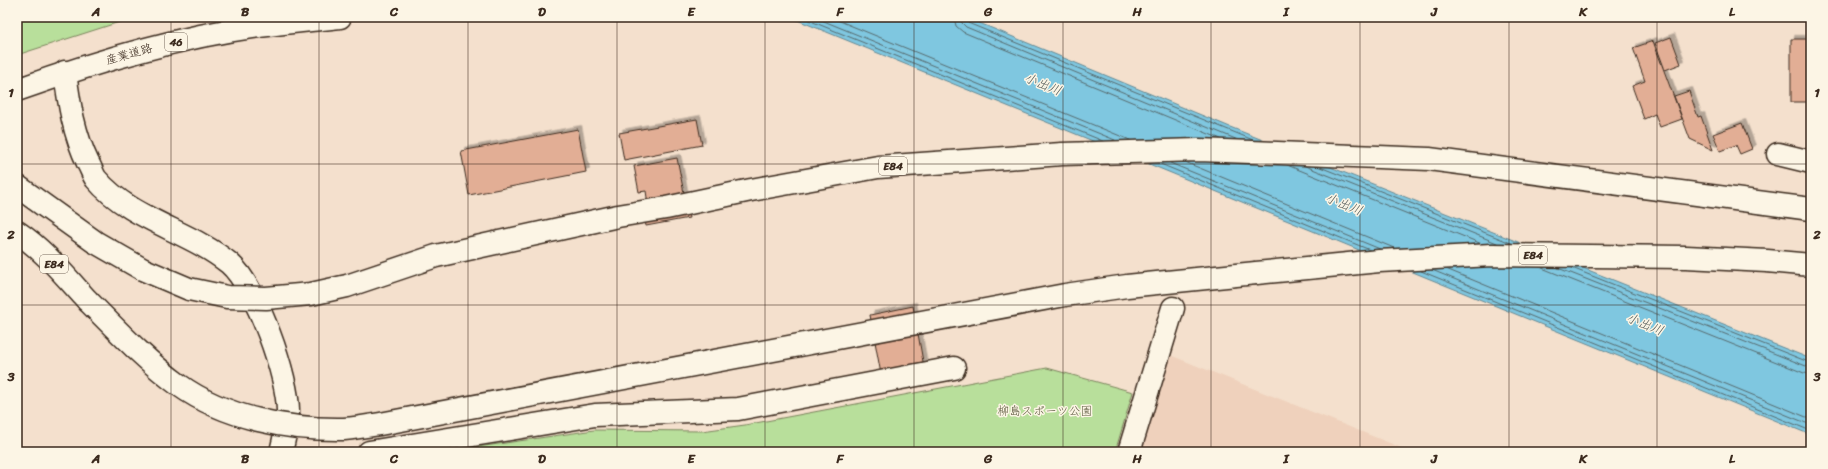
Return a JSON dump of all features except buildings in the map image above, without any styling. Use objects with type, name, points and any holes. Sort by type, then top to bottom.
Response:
[{"type":"main road","name":"産業道路","points":[[17,90],[65,72],[157,46],[251,27],[340,17]]},
{"type":"main road","points":[[65,72],[69,103],[78,143],[96,178],[121,203],[180,233],[229,264],[245,282],[269,331],[284,385],[288,413],[281,452]]},
{"type":"main road","name":"E84","points":[[17,186],[95,242],[142,269],[190,289],[227,297],[266,298],[311,294],[347,286],[436,256],[618,216],[666,208],[759,188],[878,167],[1062,154],[1199,150],[1429,159],[1811,209]]},
{"type":"main road","points":[[1778,154],[1811,162]]},
{"type":"main road","name":"E84","points":[[17,232],[28,239],[152,364],[180,386],[208,402],[266,422],[306,428],[344,429],[380,424],[1065,294],[1127,286],[1379,261],[1492,255],[1686,257],[1768,261],[1811,265]]},
{"type":"main road","points":[[1129,452],[1173,308]]},
{"type":"main road","points":[[368,452],[595,415],[738,409],[954,368]]},
{"type":"shaded area","points":[[1170,355],[1412,452],[1141,452]]},
{"type":"green space","points":[[17,17],[135,17],[17,55]]},
{"type":"green space","name":"柳島スポーツ公園","points":[[1047,368],[1133,392],[1115,452],[444,452],[594,430],[702,431],[745,425]]},
{"type":"water","name":"小出川","points":[[790,17],[965,17],[1230,127],[1811,359],[1811,435]]}]
